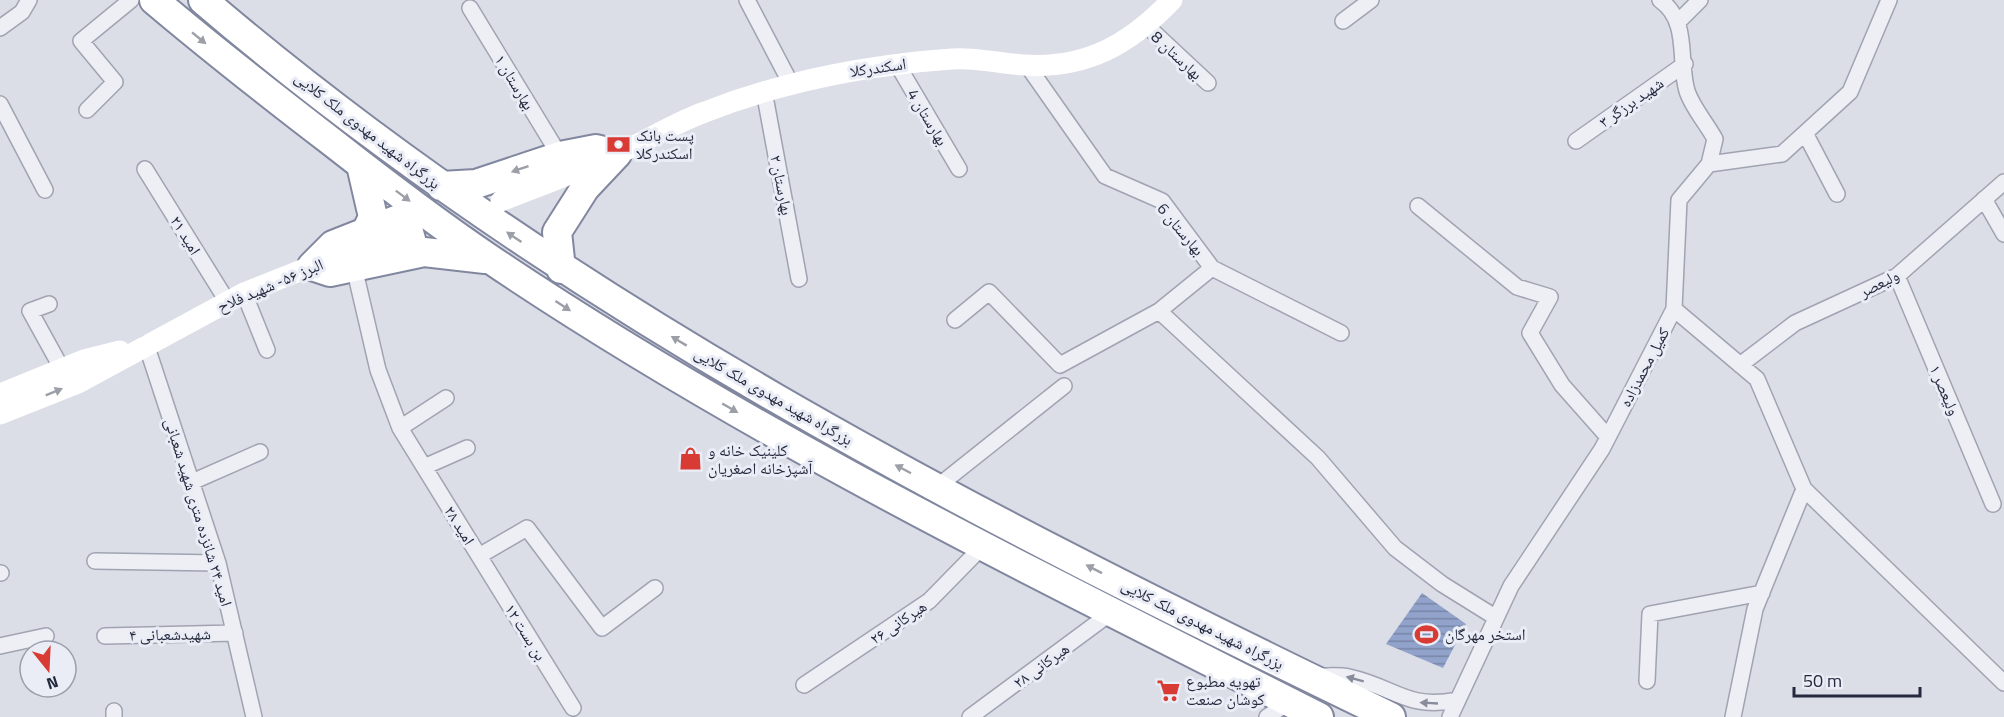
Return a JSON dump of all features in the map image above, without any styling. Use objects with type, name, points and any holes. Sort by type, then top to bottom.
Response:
[{"type":"highway","name":"بزرگراه شهید مهدوی ملک کلایی","points":[[154,0],[361,165],[489,259],[696,388],[982,547],[1112,612],[1284,712],[1319,717]]},
{"type":"highway","name":"بزرگراه شهید مهدوی ملک کلایی","points":[[203,0],[441,186],[561,269],[712,361],[937,487],[1305,676],[1391,717]]},
{"type":"highway","points":[[441,186],[476,184],[571,163],[596,149],[617,154],[585,188],[557,232],[561,269]]},
{"type":"highway","points":[[361,165],[374,217],[366,232]]},
{"type":"highway","points":[[396,220],[407,225],[412,243],[401,246],[354,267],[330,272],[312,266],[333,244],[396,220]]},
{"type":"highway","points":[[401,246],[424,252],[489,259]]},
{"type":"street","points":[[0,28],[22,12],[29,0]]},
{"type":"street","points":[[87,110],[115,82],[81,41],[131,0]]},
{"type":"street","points":[[747,0],[791,84]]},
{"type":"street","name":"اسکندرکلا","points":[[617,154],[703,112],[764,91],[859,68],[956,58],[1027,65],[1071,64],[1107,51],[1147,26],[1172,0]]},
{"type":"street","points":[[1342,21],[1371,0]]},
{"type":"street","points":[[1660,0],[1668,5],[1677,23],[1685,64],[1687,91],[1715,139],[1709,164],[1782,154],[1850,92],[1889,0]]},
{"type":"street","points":[[1677,23],[1700,0]]},
{"type":"street","name":"بهارستان ۱","points":[[470,8],[571,163]]},
{"type":"street","name":"بهارستان 8","points":[[1147,26],[1208,83]]},
{"type":"street","name":"بهارستان 4","points":[[897,64],[959,169]]},
{"type":"street","name":"شهید برزگر ۳","points":[[1576,141],[1685,64]]},
{"type":"street","name":"بهارستان 6","points":[[1027,65],[1105,176],[1162,201],[1212,268],[1341,333]]},
{"type":"street","name":"بهارستان ۲","points":[[764,91],[800,279]]},
{"type":"street","points":[[0,105],[45,190]]},
{"type":"street","points":[[1805,133],[1837,194]]},
{"type":"street","points":[[501,201],[571,163]]},
{"type":"street","name":"کمیل محمدزاده","points":[[1450,717],[1511,586],[1608,437],[1674,309],[1678,200],[1709,164]]},
{"type":"street","name":"امید ۲۱","points":[[145,169],[236,297],[267,350]]},
{"type":"street","name":"ولیعصر","points":[[1740,365],[1795,323],[1897,276],[2004,182]]},
{"type":"street","points":[[1984,200],[2004,234]]},
{"type":"street","points":[[1418,206],[1517,287],[1550,297],[1530,333],[1562,386],[1608,437]]},
{"type":"street","name":"البرز ۵۶- شهید فلاح","points":[[0,414],[78,383],[236,297],[312,266],[401,246]]},
{"type":"street","name":"امید ۲۸","points":[[354,267],[378,370],[400,428],[480,556],[527,528],[602,628],[655,588]]},
{"type":"street","points":[[956,320],[989,292],[1060,365],[1159,311],[1212,268]]},
{"type":"street","name":"ولیعصر ۱","points":[[1897,276],[1993,504]]},
{"type":"street","points":[[49,304],[30,311],[62,369]]},
{"type":"street","points":[[1674,309],[1757,379],[1804,489],[2004,683]]},
{"type":"street","points":[[1159,311],[1318,458],[1395,548],[1442,584],[1495,617]]},
{"type":"street","name":"البرز ۵۶- شهید فلاح","points":[[0,394],[84,360],[146,344]]},
{"type":"street","name":"امید ۲۴ شانزده متری شهید شعبانی","points":[[146,344],[218,563],[255,717]]},
{"type":"street","points":[[937,487],[1064,386]]},
{"type":"street","points":[[400,428],[446,398]]},
{"type":"street","points":[[424,467],[467,447]]},
{"type":"street","points":[[192,482],[260,452]]},
{"type":"street","points":[[1733,717],[1755,609],[1804,489]]},
{"type":"street","name":"هیرکانی ۲۶","points":[[804,685],[929,601],[982,547]]},
{"type":"street","name":"بن بست ۱۲","points":[[480,556],[573,708]]},
{"type":"street","points":[[95,561],[218,563]]},
{"type":"street","points":[[1647,681],[1650,614],[1762,593]]},
{"type":"street","name":"هیرکانی ۲۸","points":[[970,717],[1112,612]]},
{"type":"street","name":"شهیدشعبانی ۴","points":[[105,636],[235,633]]},
{"type":"street","points":[[0,646],[46,636]]},
{"type":"street","points":[[1305,676],[1347,676],[1419,703],[1437,704],[1457,700]]},
{"type":"water","name":"استخر مهرگان","points":[[1422,593],[1466,624],[1443,668],[1386,644]]},
{"type":"place","name":"پست بانک اسکندرکلا","points":[[618,144]]},
{"type":"place","name":"کلینیک خانه و آشپزخانه اصغریان","points":[[690,459]]},
{"type":"place","name":"استخر مهرگان","points":[[1427,634]]},
{"type":"place","name":"تهویه مطبوع کوشان صنعت","points":[[1168,690]]}]
